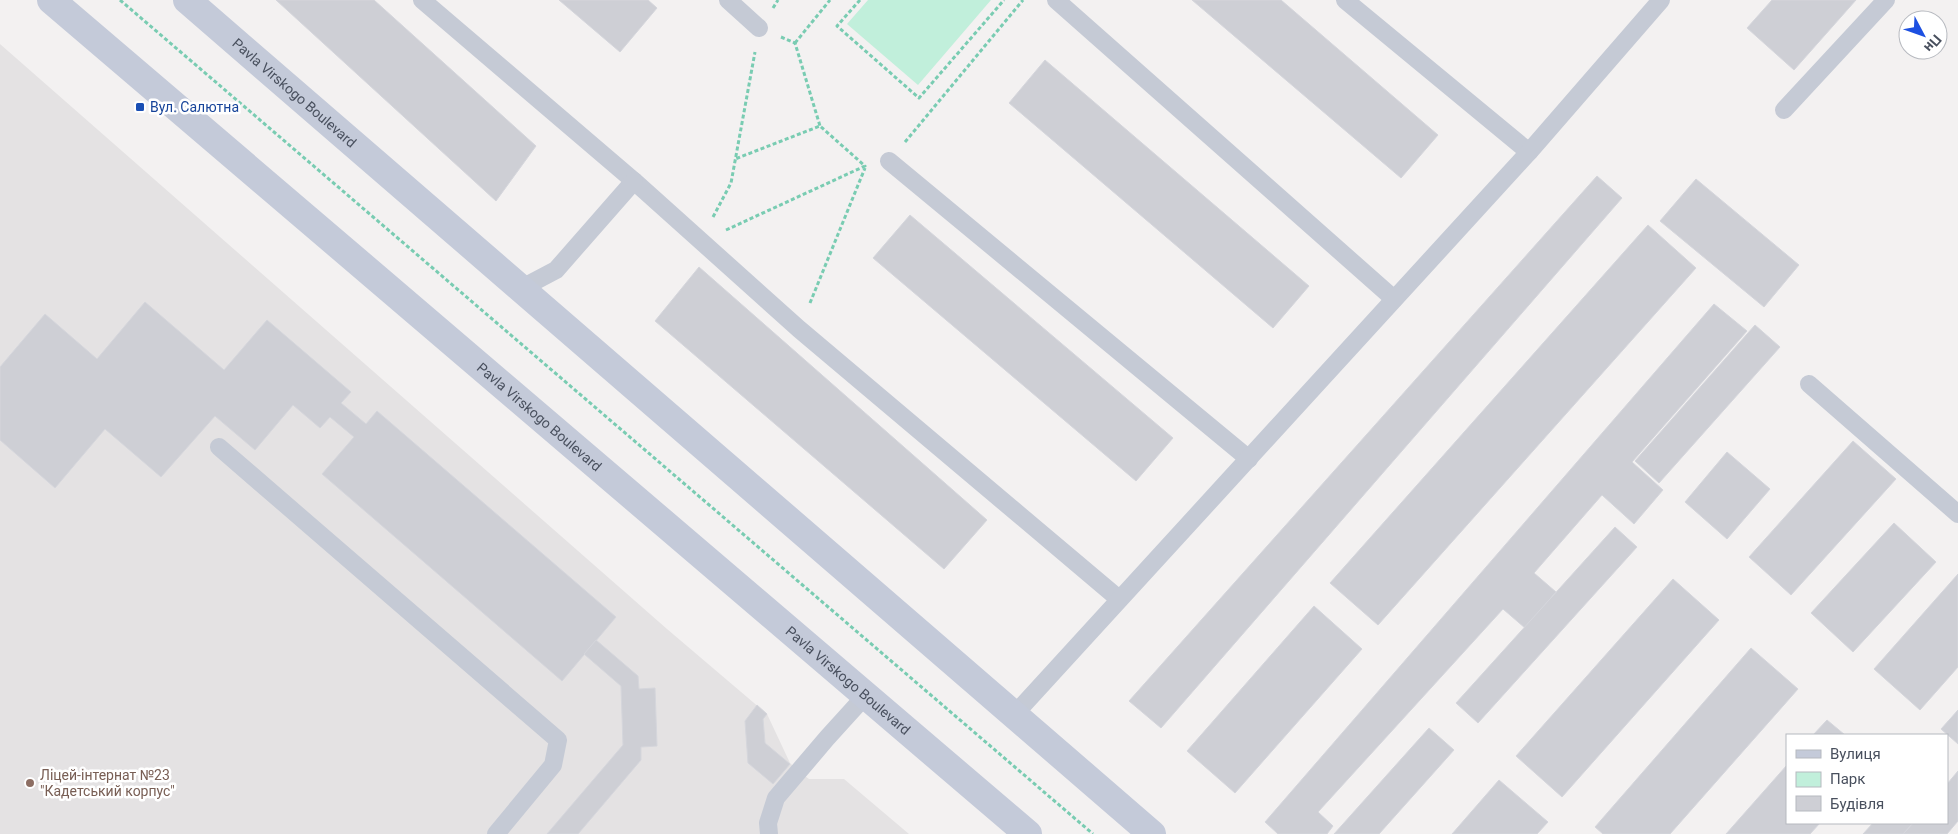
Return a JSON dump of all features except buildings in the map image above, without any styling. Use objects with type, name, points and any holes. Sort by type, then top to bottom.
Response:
[{"type":"street","name":"Pavla Virskogo Boulevard","points":[[51,0],[1028,834]]},
{"type":"street","name":"Pavla Virskogo Boulevard","points":[[187,0],[1152,834]]},
{"type":"lane","points":[[422,0],[634,181],[799,329],[1119,599]]},
{"type":"lane","points":[[728,0],[760,28]]},
{"type":"lane","points":[[1056,0],[1394,299]]},
{"type":"lane","points":[[1345,0],[1529,152]]},
{"type":"lane","points":[[1014,715],[1529,152],[1661,0]]},
{"type":"lane","points":[[1784,110],[1886,0]]},
{"type":"lane","points":[[889,161],[1249,459]]},
{"type":"lane","points":[[520,289],[556,270],[634,181]]},
{"type":"lane","points":[[1809,384],[1958,514]]},
{"type":"lane","points":[[220,448],[558,740],[553,765],[496,834]]},
{"type":"lane","points":[[769,834],[768,823],[776,798],[866,695]]},
{"type":"path","points":[[120,0],[1093,834]]},
{"type":"path","points":[[701,242],[731,183],[760,28],[778,0]]},
{"type":"path","points":[[795,43],[830,0]]},
{"type":"path","points":[[860,0],[837,26],[919,98],[1004,0]]},
{"type":"path","points":[[760,28],[795,43]]},
{"type":"path","points":[[701,242],[865,166],[820,126],[795,43]]},
{"type":"path","points":[[735,159],[820,126]]},
{"type":"shaded area","points":[[0,44],[667,629],[767,714],[790,763],[798,771],[809,779],[844,779],[909,834],[0,834]]},
{"type":"green space","points":[[868,0],[991,0],[918,85],[847,24]]},
{"type":"place","name":"Вул. Салютна","points":[[140,107]]},
{"type":"place","name":"Ліцей-інтернат №23 \"Кадетський корпус\"","points":[[30,783]]}]
